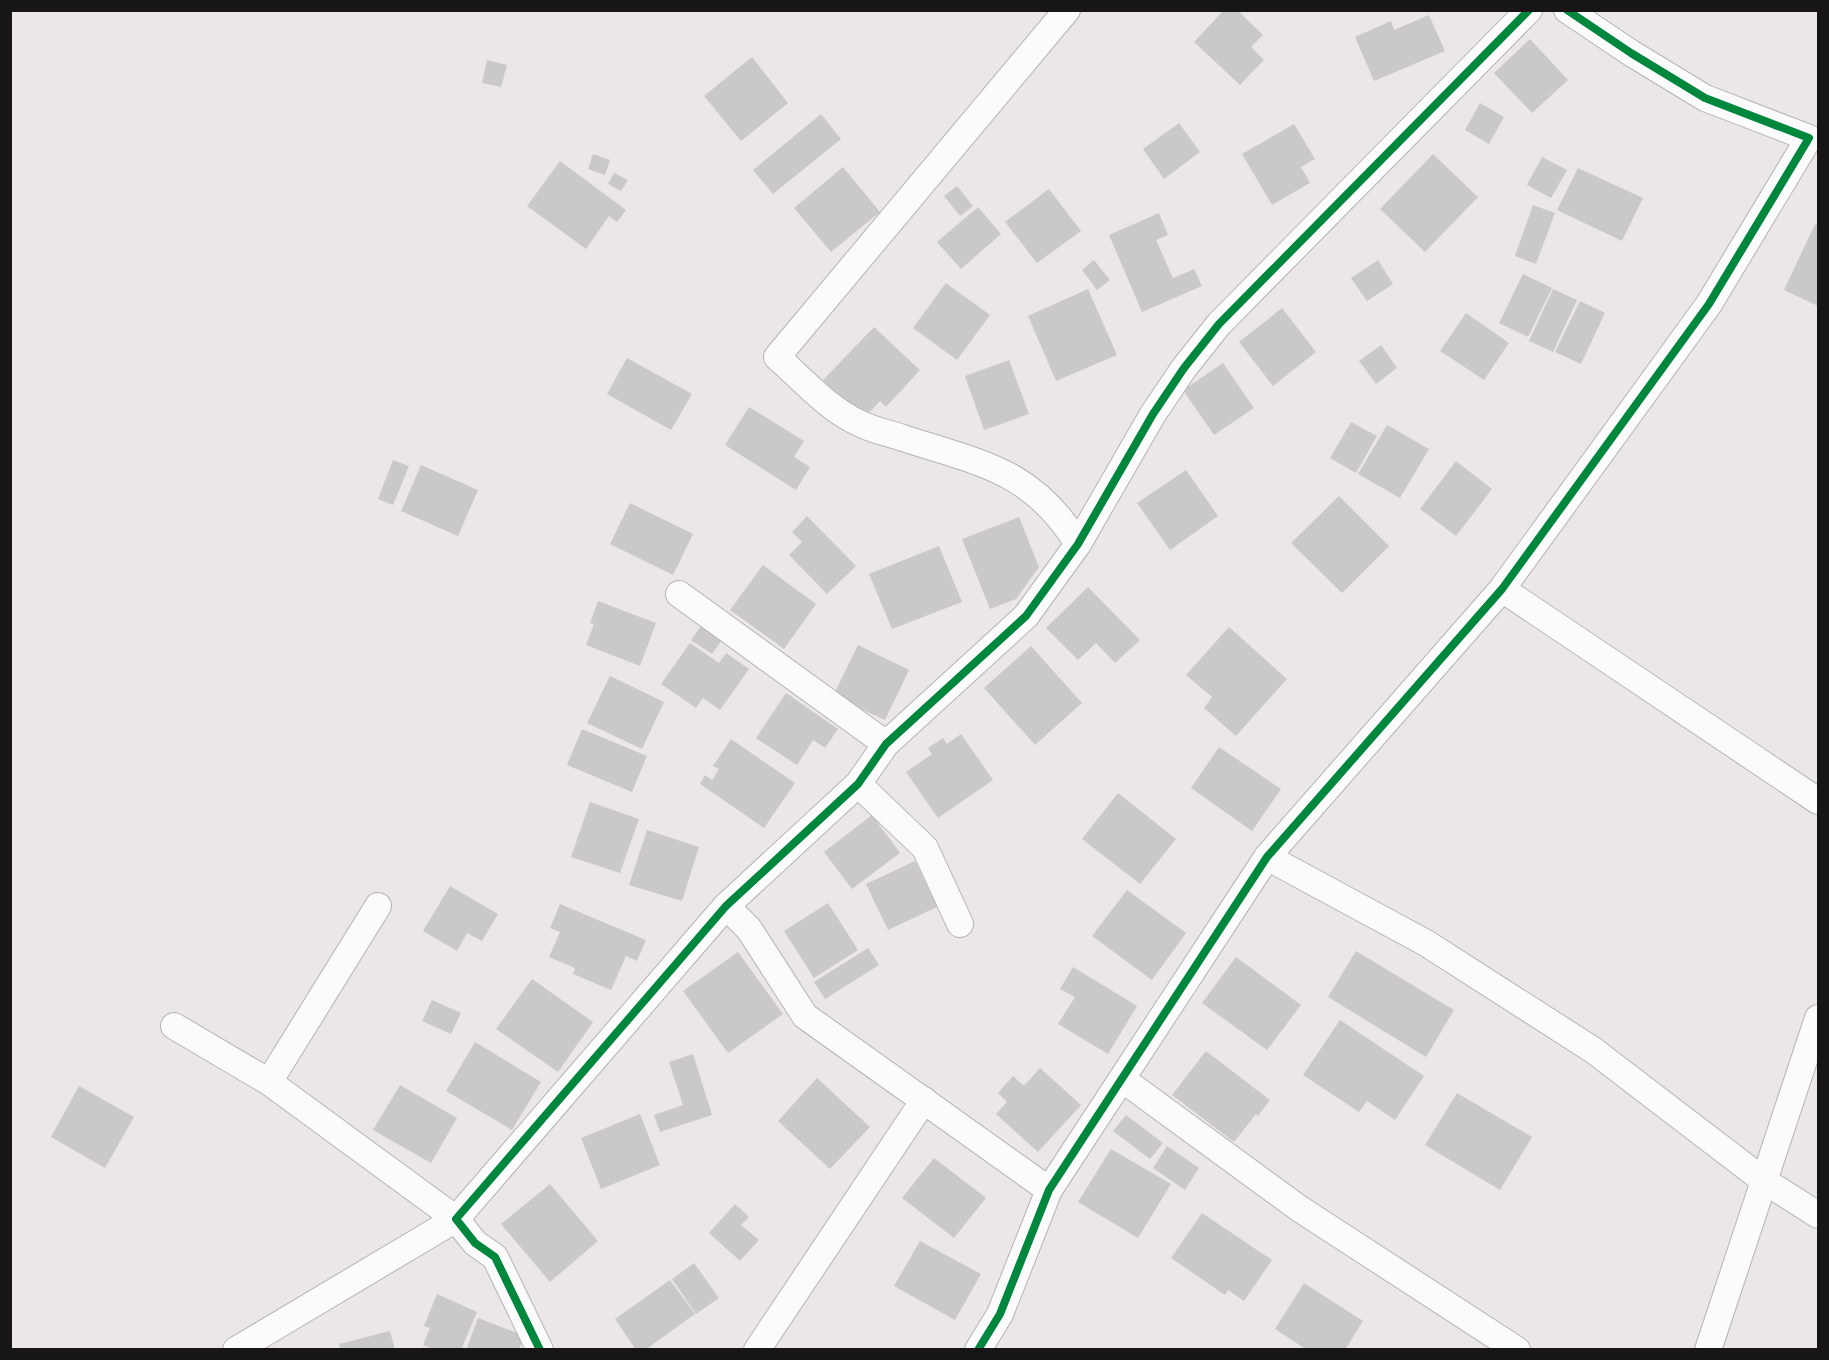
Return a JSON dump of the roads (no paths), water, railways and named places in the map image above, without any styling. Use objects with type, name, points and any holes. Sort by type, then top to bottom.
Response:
[{"type":"street","points":[[1067,10],[777,357],[832,407],[859,424],[993,467],[1015,478],[1051,507],[1066,524],[1078,544]]},
{"type":"street","points":[[236,1350],[456,1220],[726,906],[858,784],[886,744],[1026,616],[1078,544],[1153,414],[1184,368],[1219,324],[1529,10]]},
{"type":"street","points":[[978,1350],[1000,1314],[1049,1190],[1267,856],[1502,589],[1709,304],[1814,140],[1705,98],[1631,54],[1567,10]]},
{"type":"street","points":[[1502,589],[1818,801]]},
{"type":"street","points":[[679,594],[886,744]]},
{"type":"street","points":[[858,784],[925,848],[960,924]]},
{"type":"street","points":[[1267,856],[1426,944],[1593,1050],[1763,1180],[1818,1215]]},
{"type":"street","points":[[269,1082],[378,906]]},
{"type":"street","points":[[726,906],[749,929],[805,1016],[1049,1190]]},
{"type":"street","points":[[1708,1350],[1818,1018]]},
{"type":"street","points":[[174,1026],[269,1082],[456,1220],[474,1243],[495,1257],[540,1350]]},
{"type":"street","points":[[1122,1079],[1300,1209],[1518,1350]]},
{"type":"street","points":[[757,1350],[924,1100]]}]
